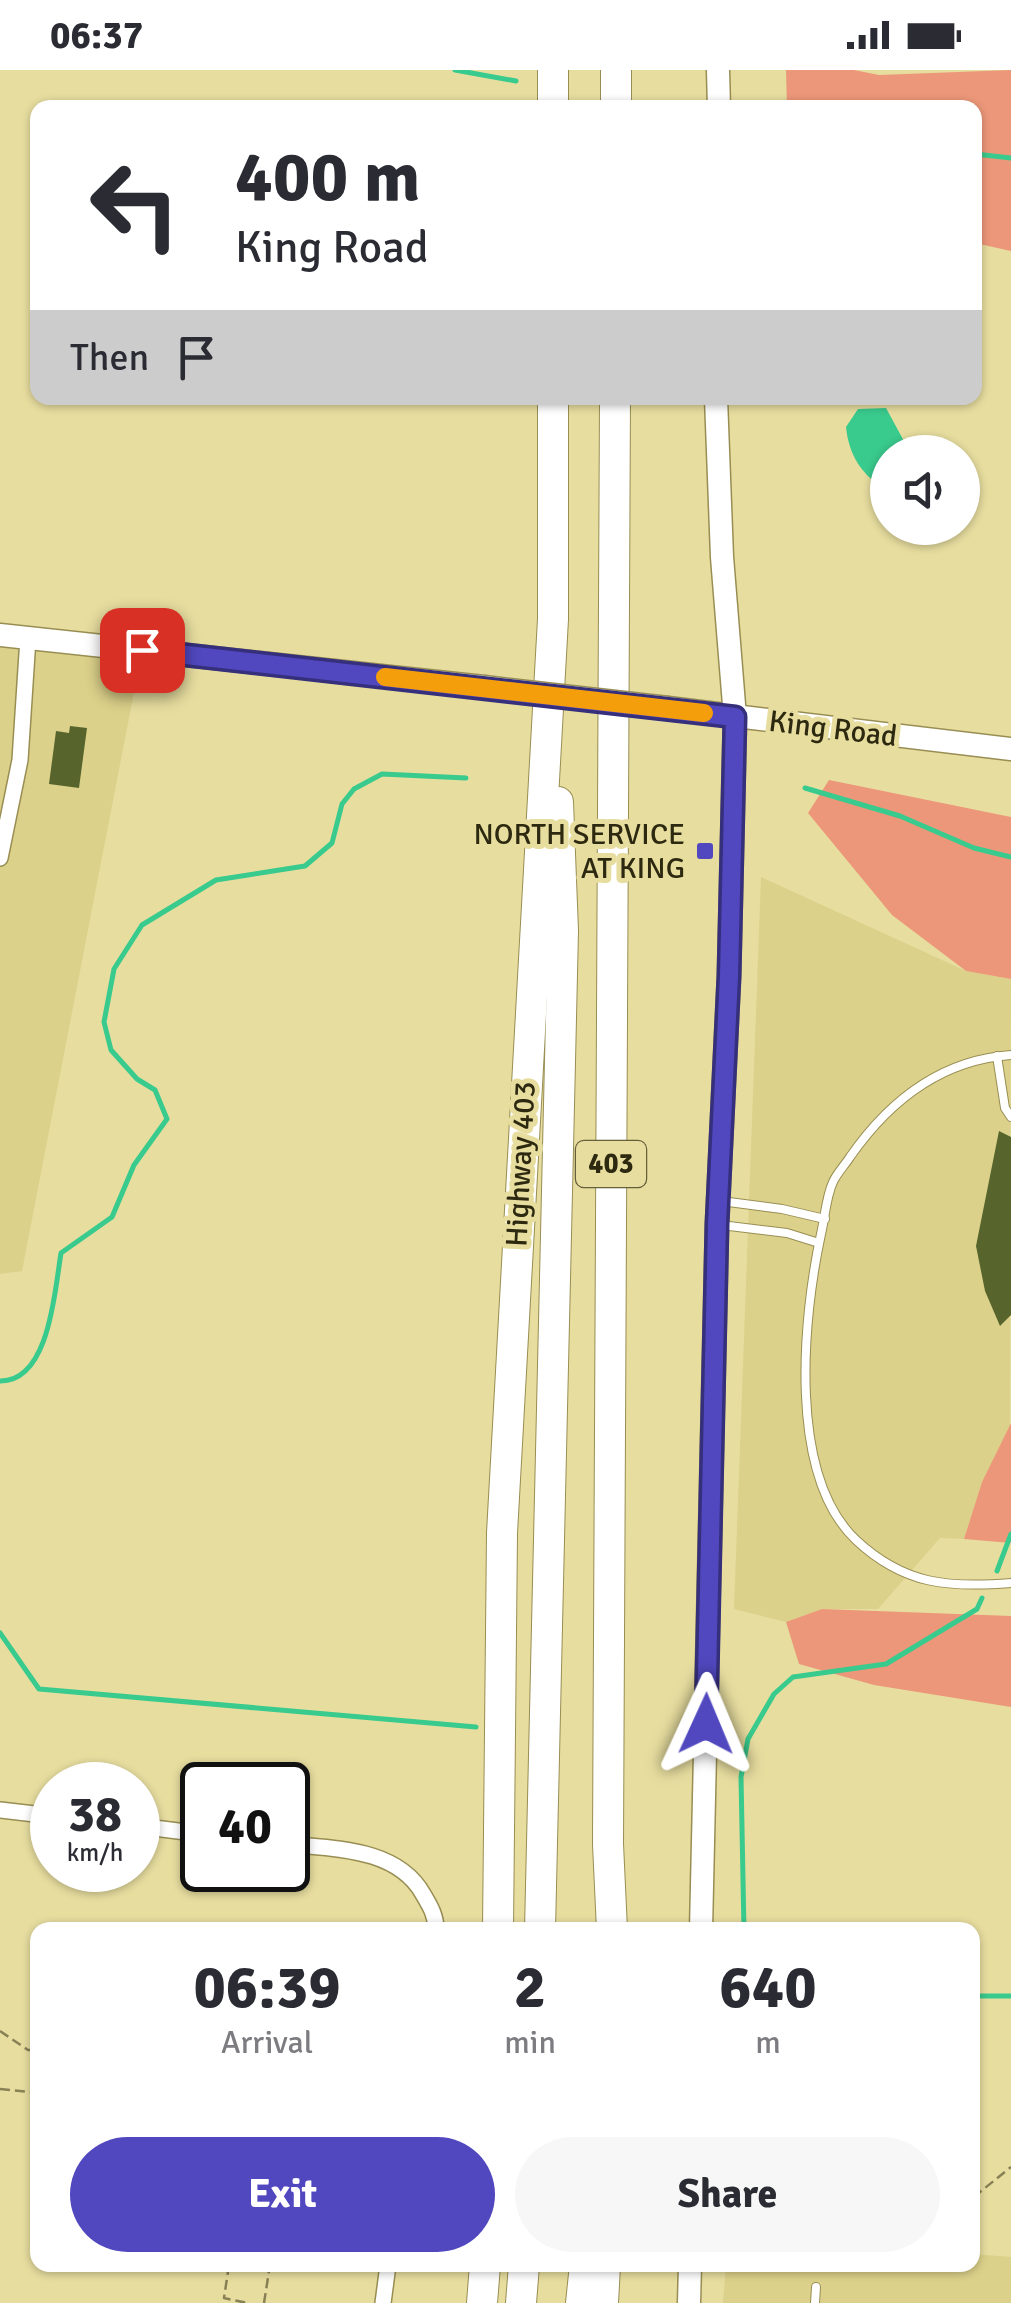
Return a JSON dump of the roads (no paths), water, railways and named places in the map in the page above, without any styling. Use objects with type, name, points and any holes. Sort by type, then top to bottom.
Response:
[{"type":"highway","points":[[553,70],[553,100]]},
{"type":"highway","points":[[616,70],[616,100]]},
{"type":"highway","name":"Highway 403","points":[[498,1922],[502,1533],[552,619],[553,405]]},
{"type":"highway","name":"403","points":[[612,1922],[608,1844],[614,405]]},
{"type":"highway","points":[[540,1922],[563,931],[552,619]]},
{"type":"highway","points":[[482,2303],[484,2272]]},
{"type":"highway","points":[[521,2303],[523,2272]]},
{"type":"highway","points":[[581,2303],[584,2272]]},
{"type":"highway","points":[[603,2303],[605,2272]]},
{"type":"street","points":[[718,70],[719,100]]},
{"type":"street","points":[[701,1922],[717,1224],[729,976],[735,717],[722,557],[716,405]]},
{"type":"street","name":"King Road","points":[[0,634],[1011,749]]},
{"type":"street","points":[[0,858],[20,760],[28,638]]},
{"type":"street","points":[[0,1810],[30,1813]]},
{"type":"street","points":[[310,1847],[381,1858],[412,1875],[436,1922]]},
{"type":"street","points":[[383,2303],[387,2272]]},
{"type":"street","points":[[689,2303],[690,2272]]},
{"type":"lane","points":[[1011,1055],[931,1077],[874,1121],[833,1182],[809,1301],[805,1379],[821,1482],[836,1515],[854,1539],[880,1559],[931,1583],[1011,1583]]},
{"type":"lane","points":[[997,1056],[1005,1108],[1011,1117]]},
{"type":"lane","points":[[718,1200],[782,1208],[825,1219]]},
{"type":"lane","points":[[717,1224],[787,1233],[820,1243]]},
{"type":"lane","points":[[815,2303],[816,2287]]},
{"type":"waterway","points":[[455,70],[516,81]]},
{"type":"waterway","points":[[982,155],[1011,158]]},
{"type":"waterway","points":[[0,1381],[17,1377],[40,1350],[52,1309],[61,1253],[112,1217],[134,1165],[167,1119],[155,1090],[137,1079],[111,1050],[104,1022],[114,969],[142,925],[216,880],[305,866],[332,843],[342,804],[354,789],[382,774],[466,778]]},
{"type":"waterway","points":[[805,788],[900,816],[974,848],[1011,857]]},
{"type":"waterway","points":[[997,1571],[1011,1534]]},
{"type":"waterway","points":[[744,1922],[741,1777],[748,1739],[774,1694],[793,1677],[886,1664],[977,1609],[982,1598]]},
{"type":"waterway","points":[[0,1633],[39,1689],[476,1727]]},
{"type":"waterway","points":[[980,1996],[1011,1996]]},
{"type":"place","name":"NORTH SERVICE AT KING","points":[[705,851]]}]
